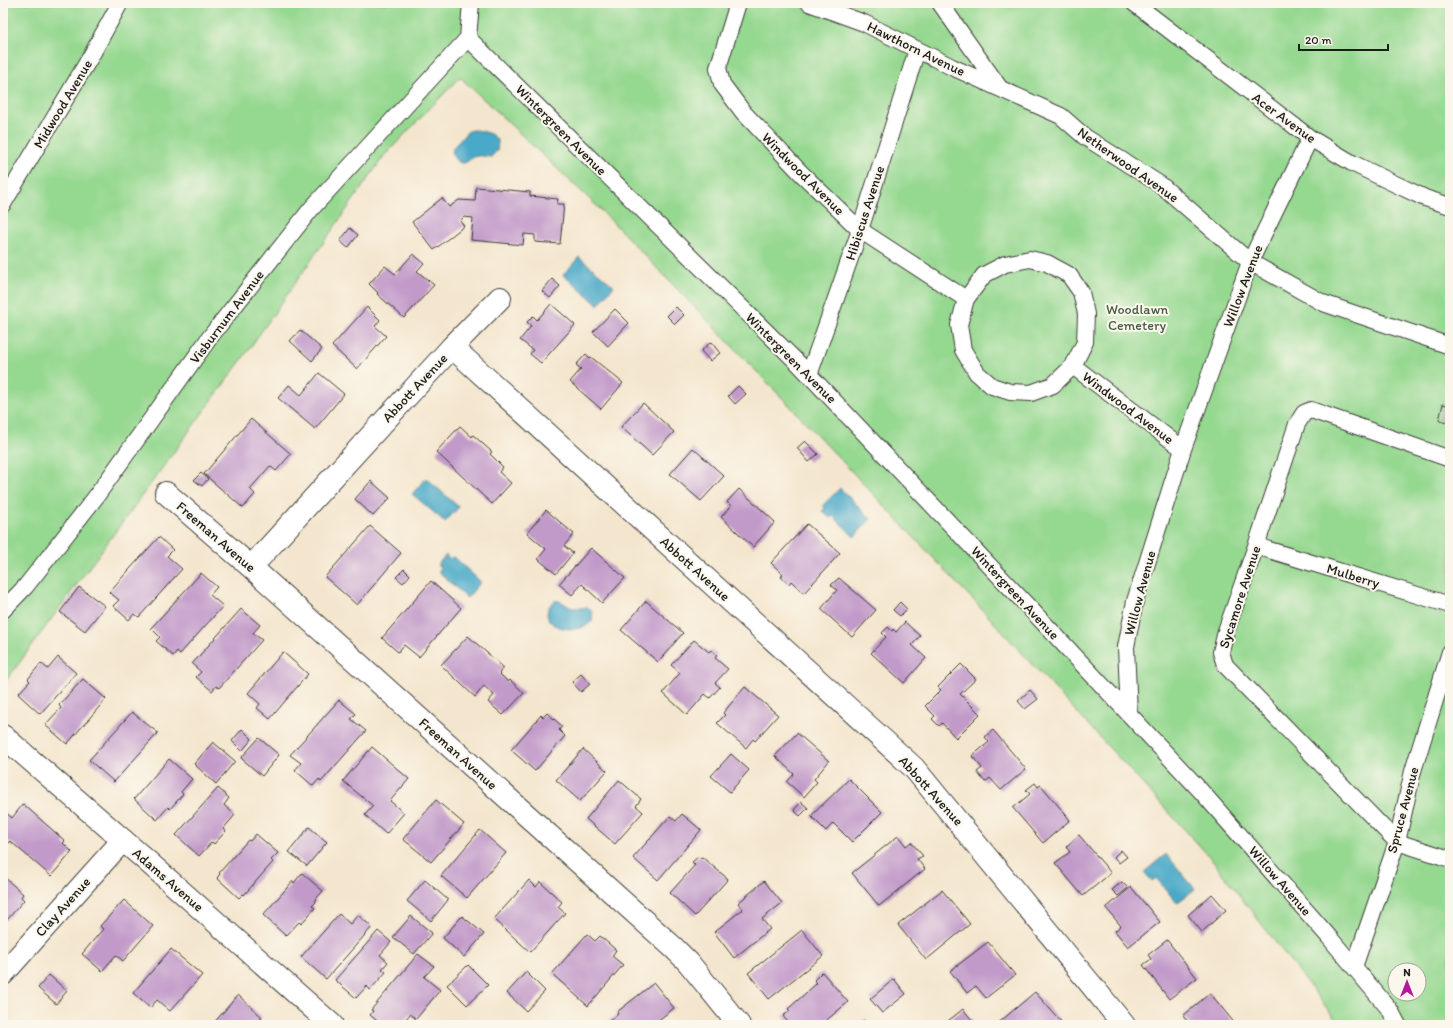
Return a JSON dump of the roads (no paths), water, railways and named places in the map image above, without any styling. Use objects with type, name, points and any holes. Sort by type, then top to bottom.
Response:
[{"type":"street","points":[[452,347],[500,298]]},
{"type":"street","name":"Abbott Avenue","points":[[251,567],[452,347],[914,768],[1124,1025]]},
{"type":"street","name":"Freeman Avenue","points":[[166,493],[251,567],[679,953],[739,1025]]},
{"type":"street","name":"Adams Avenue","points":[[3,736],[332,1025]]},
{"type":"street","name":"Clay Avenue","points":[[3,974],[123,840]]},
{"type":"lane","name":"Midwood Avenue","points":[[3,204],[91,56],[120,3]]},
{"type":"lane","points":[[468,38],[471,3]]},
{"type":"lane","name":"Windwood Avenue","points":[[738,3],[718,68],[722,84],[743,112],[801,173],[860,230],[966,299]]},
{"type":"lane","name":"Hawthorn Avenue","points":[[809,3],[864,23],[952,68],[1000,88]]},
{"type":"lane","points":[[940,3],[1000,88]]},
{"type":"lane","name":"Acer Avenue","points":[[1134,3],[1310,138],[1352,163],[1391,182],[1425,198],[1450,206]]},
{"type":"lane","name":"Wintergreen Avenue","points":[[468,38],[809,375],[1128,714]]},
{"type":"lane","name":"Visburnum Avenue","points":[[3,610],[26,586],[95,498],[210,337],[310,209],[468,38]]},
{"type":"lane","name":"Hibiscus Avenue","points":[[809,375],[860,230],[917,50]]},
{"type":"lane","name":"Netherwood Avenue","points":[[1000,88],[1061,116],[1085,137],[1161,185],[1250,262],[1323,303],[1450,346]]},
{"type":"lane","name":"Willow Avenue","points":[[1310,138],[1250,262],[1183,449],[1135,601],[1126,647],[1128,714],[1205,796],[1354,967],[1390,1010],[1398,1025]]},
{"type":"lane","name":"Windwood Avenue","points":[[1030,259],[1047,263],[1069,275],[1081,292],[1086,314],[1085,342],[1073,366],[1053,385],[1031,393],[1010,392],[992,386],[977,372],[964,350],[959,325],[966,299],[984,275],[1005,264],[1030,259]]},
{"type":"lane","name":"Windwood Avenue","points":[[1073,366],[1183,449]]},
{"type":"lane","name":"Sycamore Avenue","points":[[1450,459],[1311,410],[1304,413],[1296,424],[1226,631],[1221,652],[1225,665],[1397,842],[1450,859]]},
{"type":"lane","name":"Mulberry","points":[[1256,546],[1450,605]]},
{"type":"lane","name":"Spruce Avenue","points":[[1354,967],[1397,842],[1413,771],[1450,652]]},
{"type":"water","points":[[472,130],[483,131],[494,136],[498,142],[497,151],[491,157],[477,156],[467,162],[461,163],[454,158],[452,152],[453,149],[466,133]]},
{"type":"water","points":[[579,257],[614,286],[598,305],[563,275]]},
{"type":"water","points":[[426,478],[459,507],[445,522],[412,494]]},
{"type":"water","points":[[840,488],[871,519],[854,537],[833,516],[830,518],[822,511],[825,508],[823,505]]},
{"type":"water","points":[[446,555],[450,559],[453,556],[481,582],[467,598],[438,571],[441,568],[437,565]]},
{"type":"water","points":[[555,601],[574,608],[589,608],[593,615],[592,621],[584,627],[573,629],[562,628],[553,624],[548,619],[547,612],[552,603]]},
{"type":"water","points":[[1166,854],[1195,889],[1177,903],[1156,878],[1152,881],[1144,872]]},
{"type":"park label","name":"Woodlawn Cemetery","points":[[1137,318]]}]
